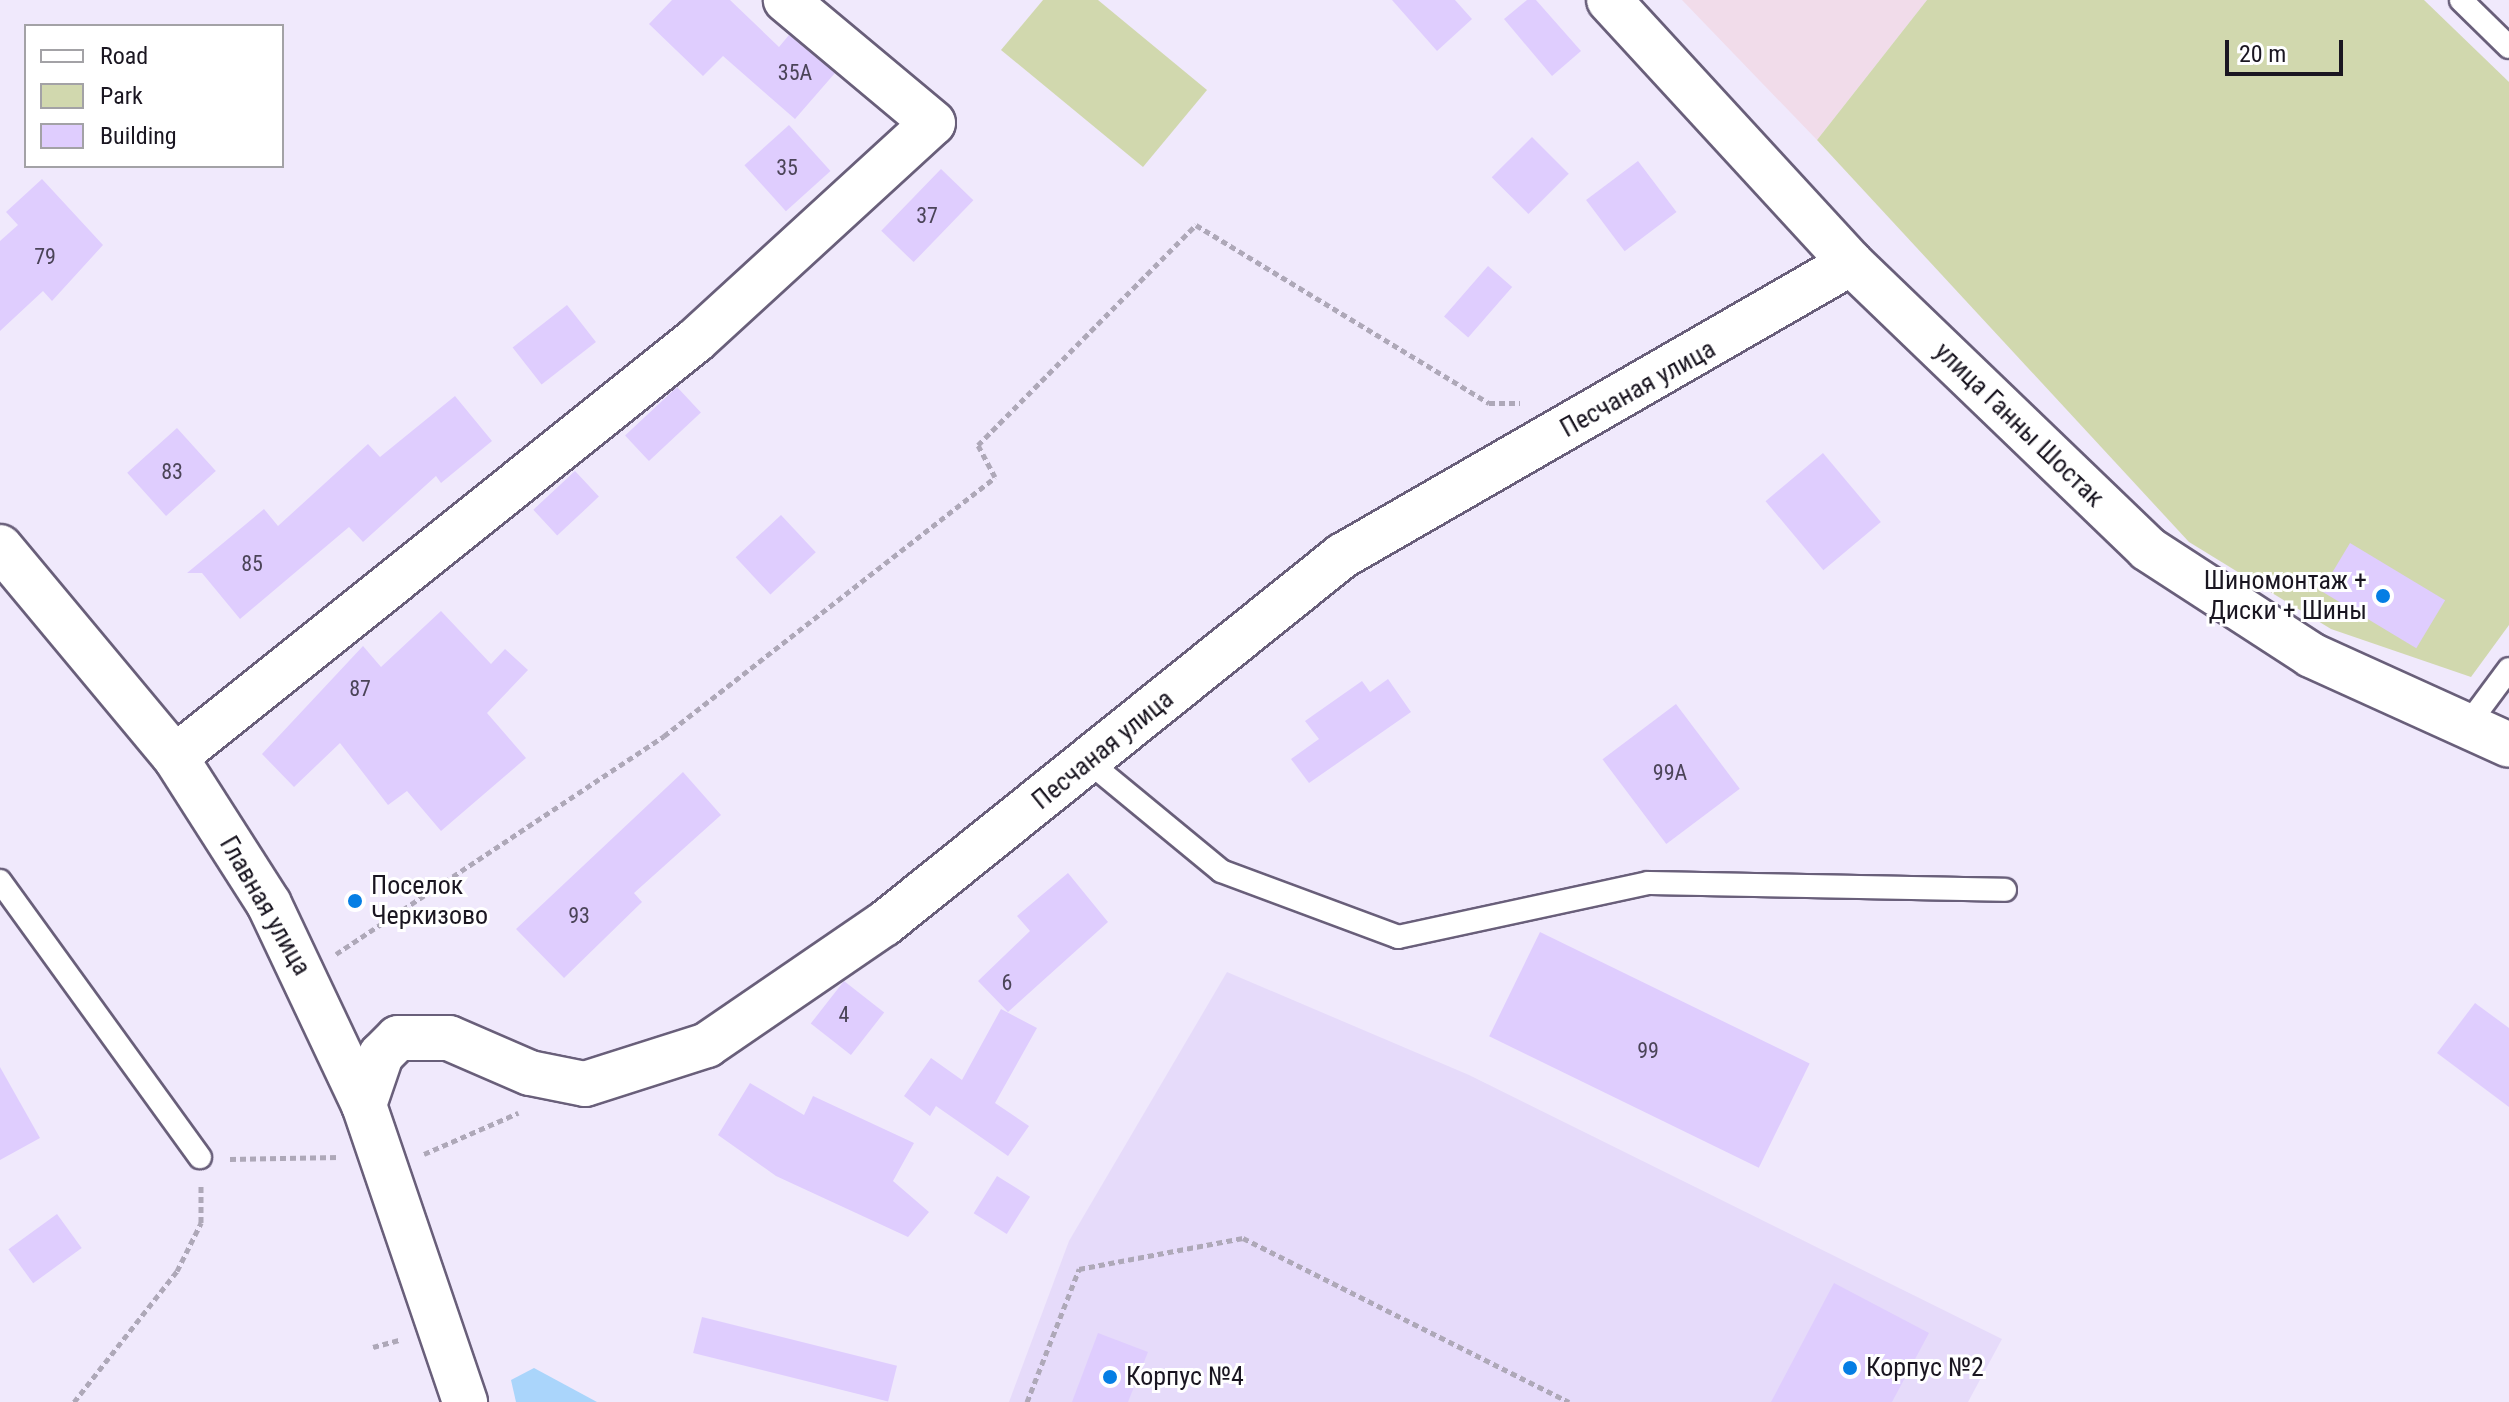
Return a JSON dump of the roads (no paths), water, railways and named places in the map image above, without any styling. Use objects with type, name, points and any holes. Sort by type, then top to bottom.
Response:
[{"type":"main road","points":[[175,757],[696,340],[933,123],[786,0]]},
{"type":"main road","name":"улица Ганны Шостак","points":[[1609,0],[1851,263],[2148,549],[2311,655],[2509,745]]},
{"type":"main road","name":"Песчаная улица","points":[[364,1105],[381,1055],[398,1038],[422,1033],[530,1073],[585,1084],[707,1045],[884,924],[1342,556],[1851,263]]},
{"type":"main road","name":"Главная улица","points":[[0,547],[175,757],[305,974],[364,1105],[424,1327],[465,1402]]},
{"type":"lane","points":[[2461,0],[2509,47]]},
{"type":"lane","points":[[2466,727],[2509,669]]},
{"type":"lane","points":[[1089,762],[1221,871],[1398,937],[1648,883],[2005,890]]},
{"type":"lane","points":[[0,881],[200,1157]]},
{"type":"water","points":[[534,1368],[597,1402],[516,1402],[511,1380]]},
{"type":"place","name":"Шиномонтаж + Диски + Шины","points":[[2383,596]]},
{"type":"place","name":"Поселок Черкизово","points":[[355,901]]},
{"type":"place","name":"Корпус №2","points":[[1850,1368]]},
{"type":"place","name":"Корпус №4","points":[[1110,1377]]}]
